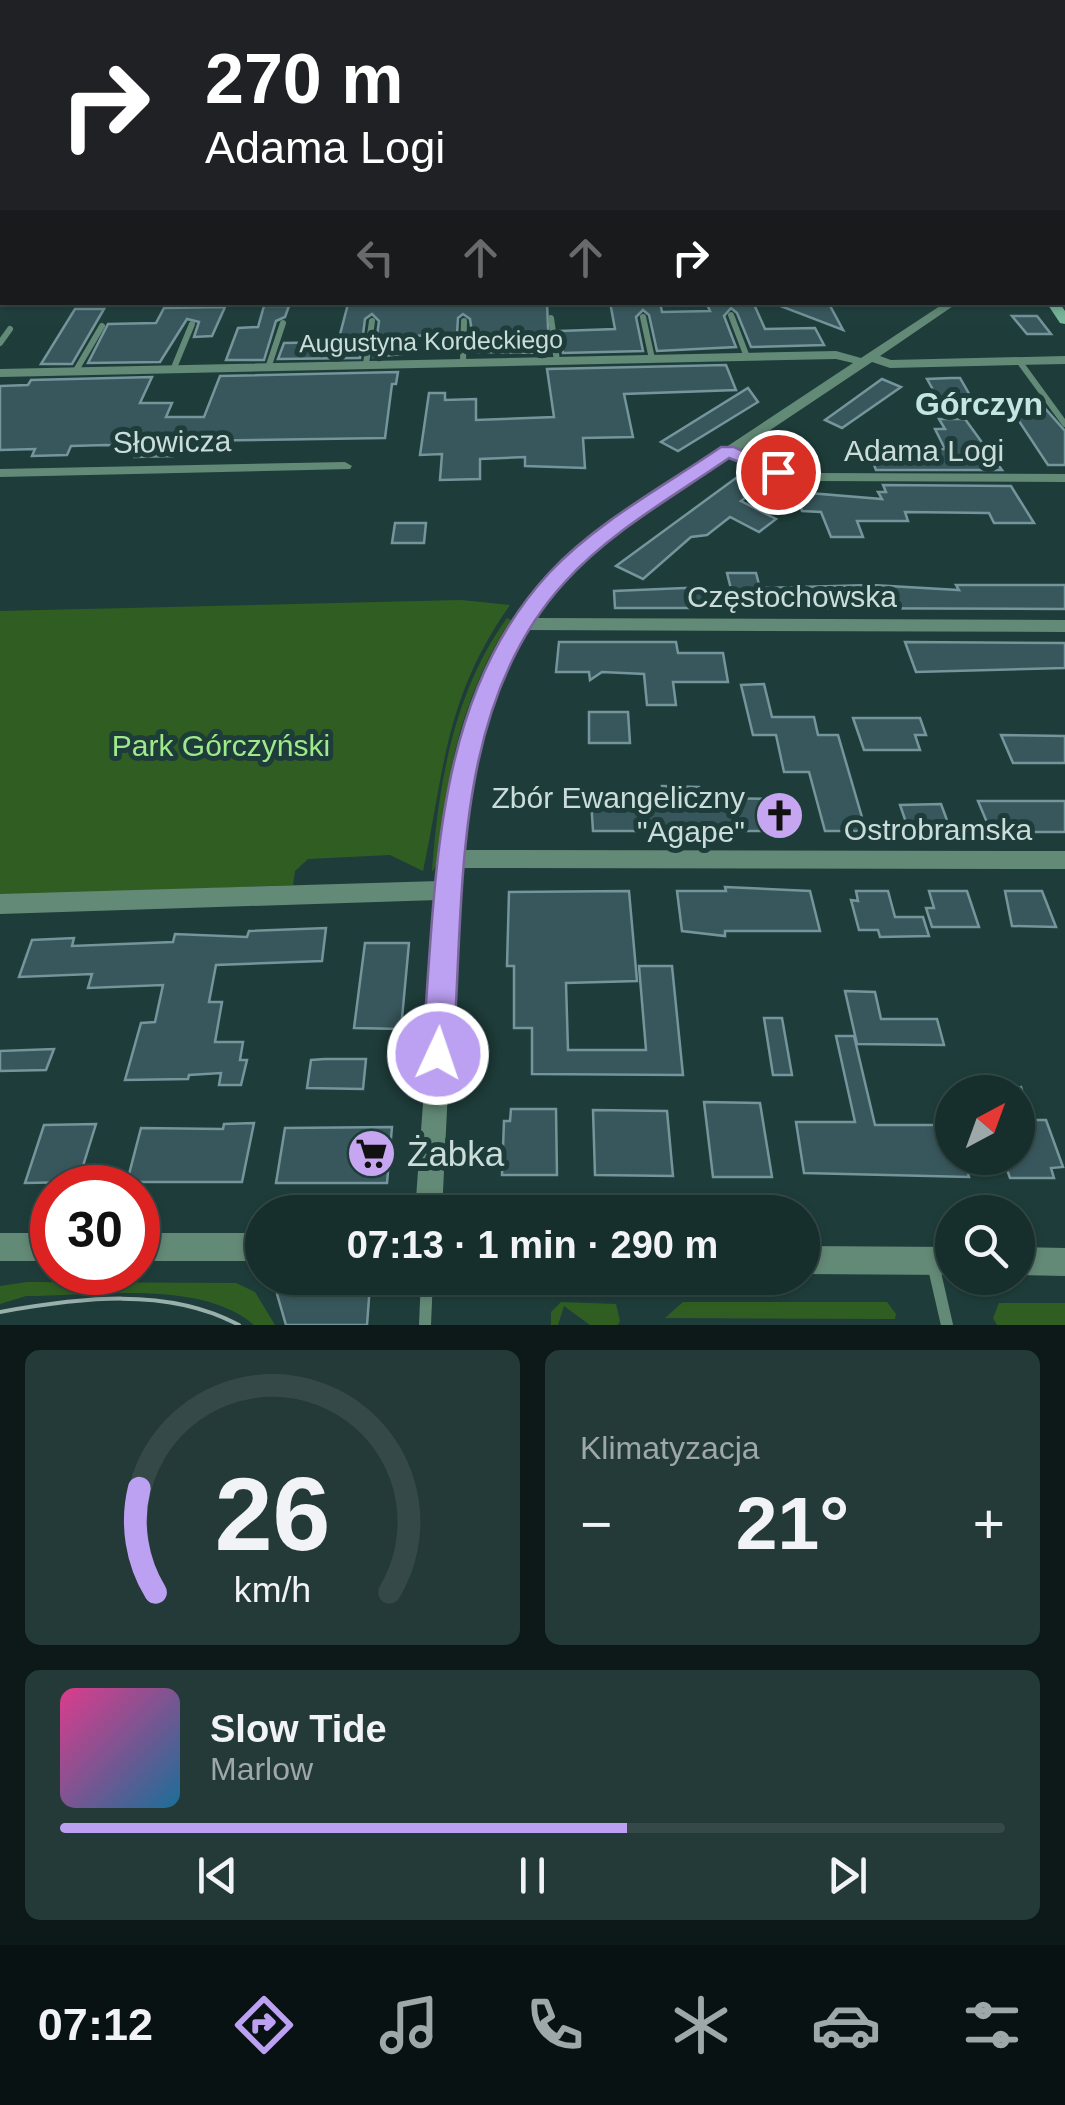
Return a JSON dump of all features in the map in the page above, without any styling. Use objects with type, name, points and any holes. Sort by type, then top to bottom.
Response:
[{"type":"street","points":[[429,1195],[449,890],[461,772],[472,731],[519,624],[558,576],[594,542],[949,305]]},
{"type":"street","name":"Augustyna Kordeckiego","points":[[0,373],[836,355],[890,364],[1065,360]]},
{"type":"street","name":"Adama Logi","points":[[727,451],[778,472],[831,479],[1065,478]]},
{"type":"street","name":"Słowicza","points":[[0,473],[345,466]]},
{"type":"street","name":"Częstochowska","points":[[519,624],[1065,626]]},
{"type":"street","name":"Ostrobramska","points":[[452,859],[1065,860]]},
{"type":"street","points":[[0,904],[449,890]]},
{"type":"street","points":[[0,1247],[30,1247]]},
{"type":"street","points":[[160,1247],[245,1247]]},
{"type":"street","points":[[820,1260],[935,1261]]},
{"type":"street","points":[[1035,1262],[1065,1262]]},
{"type":"lane","points":[[730,314],[747,357]]},
{"type":"lane","points":[[643,317],[652,359]]},
{"type":"lane","points":[[551,318],[558,361]]},
{"type":"lane","points":[[366,364],[372,321]]},
{"type":"lane","points":[[462,362],[464,321]]},
{"type":"lane","points":[[173,370],[192,324]]},
{"type":"lane","points":[[268,368],[282,324]]},
{"type":"lane","points":[[75,372],[102,326]]},
{"type":"lane","points":[[0,343],[10,329]]},
{"type":"lane","points":[[1019,361],[1065,424]]},
{"type":"lane","points":[[426,1325],[427,1295]]},
{"type":"lane","points":[[944,1295],[946,1325]]},
{"type":"green space","name":"Park Górczyński","points":[[461,600],[510,605],[472,671],[460,702],[443,765],[423,871],[390,855],[308,859],[295,871],[293,885],[0,896],[0,611]]},
{"type":"green space","points":[[507,618],[511,620],[483,671],[462,727],[452,765],[441,851],[432,872],[452,740],[474,676]]},
{"type":"green space","points":[[30,1282],[30,1295],[55,1295],[26,1296],[0,1304],[0,1286]]},
{"type":"green space","points":[[160,1283],[236,1283],[245,1287],[245,1295],[257,1295],[275,1325],[254,1325],[206,1301],[160,1294]]},
{"type":"green space","points":[[561,1302],[616,1304],[620,1321],[618,1325],[590,1325],[564,1306],[558,1325],[551,1325],[551,1312]]},
{"type":"green space","points":[[683,1302],[887,1302],[896,1314],[895,1319],[665,1318]]},
{"type":"green space","points":[[999,1303],[1065,1303],[1065,1325],[997,1325],[993,1318]]},
{"type":"building","points":[[348,305],[547,305],[549,353],[475,352],[470,319],[463,314],[458,318],[457,334],[411,336],[409,353],[374,357],[379,321],[372,314],[365,319],[360,358],[278,359],[284,343],[338,342]]},
{"type":"building","points":[[611,305],[661,305],[662,312],[710,311],[707,305],[754,305],[765,329],[815,328],[824,345],[751,347],[737,313],[731,308],[724,316],[736,347],[657,351],[649,315],[643,310],[636,317],[643,351],[563,353],[560,331],[615,329]]},
{"type":"building","points":[[778,305],[830,305],[843,330]]},
{"type":"building","points":[[264,306],[289,306],[285,317],[276,321],[264,360],[226,360],[238,328],[258,327]]},
{"type":"building","points":[[225,307],[212,336],[194,337],[199,322],[187,319],[160,362],[88,363],[108,324],[156,323],[164,308]]},
{"type":"building","points":[[75,309],[104,309],[72,364],[41,364]]},
{"type":"building","points":[[1012,316],[1037,316],[1051,334],[1027,334]]},
{"type":"building","points":[[726,365],[736,390],[624,394],[633,437],[583,438],[585,468],[525,466],[525,457],[480,459],[480,479],[440,480],[442,454],[420,455],[429,393],[445,393],[445,400],[476,399],[476,420],[554,417],[547,369]]},
{"type":"building","points":[[398,372],[396,384],[392,384],[385,438],[179,441],[173,456],[135,457],[139,447],[106,445],[71,446],[67,455],[32,456],[35,449],[0,450],[0,386],[28,385],[31,380],[152,377],[140,403],[172,403],[166,417],[204,417],[220,376]]},
{"type":"building","points":[[960,378],[979,411],[945,411],[927,379]]},
{"type":"building","points":[[882,379],[901,387],[842,428],[825,420]]},
{"type":"building","points":[[748,388],[758,402],[678,451],[661,442]]},
{"type":"building","points":[[1009,406],[1043,406],[1065,431],[1065,465],[1048,465]]},
{"type":"building","points":[[939,419],[965,419],[1002,470],[876,470],[868,450],[945,449],[935,429],[945,429]]},
{"type":"building","points":[[736,478],[757,489],[741,501],[776,519],[759,532],[730,517],[707,535],[691,537],[643,579],[616,566]]},
{"type":"building","points":[[883,485],[1011,486],[1034,523],[994,523],[989,513],[905,512],[908,521],[857,521],[863,537],[831,537],[821,512],[802,511],[796,492],[882,499],[878,492],[886,492]]},
{"type":"building","points":[[395,523],[426,523],[424,543],[392,543]]},
{"type":"building","points":[[727,573],[756,573],[760,588],[872,585],[959,590],[956,585],[1065,585],[1065,609],[746,608],[744,600],[733,598],[733,608],[615,608],[614,591],[708,587],[709,593],[732,593]]},
{"type":"building","points":[[559,642],[676,642],[678,653],[723,653],[728,682],[673,682],[676,705],[647,705],[644,674],[602,672],[590,680],[589,672],[556,672]]},
{"type":"building","points":[[905,642],[1065,643],[1065,668],[916,672]]},
{"type":"building","points":[[764,684],[772,717],[814,717],[818,735],[838,735],[866,831],[825,831],[809,772],[784,772],[776,735],[753,735],[741,685]]},
{"type":"building","points":[[589,712],[628,712],[630,743],[589,743]]},
{"type":"building","points":[[853,718],[920,718],[926,735],[915,735],[920,750],[864,750]]},
{"type":"building","points":[[1001,735],[1065,736],[1065,763],[1013,763]]},
{"type":"building","points":[[662,786],[699,787],[700,798],[777,799],[784,831],[593,831],[591,800],[664,800]]},
{"type":"building","points":[[978,801],[1065,801],[1065,832],[991,832]]},
{"type":"building","points":[[941,804],[951,831],[909,831],[900,805]]},
{"type":"building","points":[[725,887],[810,891],[820,931],[725,931],[725,936],[682,931],[677,891],[726,891]]},
{"type":"building","points":[[629,891],[637,981],[566,983],[568,1050],[646,1050],[639,966],[672,966],[683,1075],[532,1074],[532,1028],[514,1028],[514,966],[507,966],[509,892]]},
{"type":"building","points":[[856,891],[888,891],[895,917],[923,917],[929,936],[880,937],[878,930],[859,930],[851,900],[858,901]]},
{"type":"building","points":[[929,891],[967,891],[979,927],[932,927],[926,908],[934,908]]},
{"type":"building","points":[[1005,891],[1042,891],[1056,927],[1012,926]]},
{"type":"building","points":[[326,928],[322,961],[216,965],[209,1002],[222,1002],[215,1042],[243,1042],[240,1060],[247,1060],[241,1085],[219,1085],[221,1073],[189,1075],[188,1079],[125,1080],[141,1023],[155,1022],[163,985],[88,988],[92,974],[19,977],[32,940],[74,938],[72,946],[173,942],[175,934],[247,937],[249,931]]},
{"type":"building","points":[[365,943],[409,943],[401,1029],[354,1028]]},
{"type":"building","points":[[845,991],[875,992],[881,1019],[937,1019],[944,1045],[857,1044]]},
{"type":"building","points":[[764,1018],[782,1018],[792,1075],[773,1075]]},
{"type":"building","points":[[836,1036],[854,1036],[875,1125],[935,1125],[935,1175],[969,1177],[804,1173],[796,1122],[855,1122]]},
{"type":"building","points":[[54,1049],[46,1070],[0,1071],[0,1051]]},
{"type":"building","points":[[366,1059],[363,1089],[307,1088],[311,1060]]},
{"type":"building","points":[[704,1102],[760,1103],[772,1177],[713,1177]]},
{"type":"building","points":[[511,1109],[556,1109],[557,1175],[502,1175],[504,1121],[510,1121]]},
{"type":"building","points":[[593,1110],[667,1111],[673,1176],[595,1175]]},
{"type":"building","points":[[1035,1120],[1046,1120],[1063,1167],[1051,1168],[1054,1178],[1009,1175],[1035,1175]]},
{"type":"building","points":[[254,1123],[242,1182],[160,1182],[160,1165],[131,1165],[141,1128],[223,1129],[224,1124]]},
{"type":"building","points":[[96,1124],[83,1165],[31,1165],[44,1125]]},
{"type":"building","points":[[392,1127],[387,1183],[276,1183],[285,1128]]},
{"type":"building","points":[[277,1295],[369,1295],[367,1325],[286,1325]]},
{"type":"tram line","points":[[0,1312],[91,1300],[152,1300],[211,1313],[239,1325]]},
{"type":"place","name":"Zbór Ewangeliczny \"Agape\"","points":[[780,815]]},
{"type":"place","name":"Żabka","points":[[372,1154]]},
{"type":"district","name":"Górczyn","points":[[979,404]]},
{"type":"route","points":[[438,1054],[461,772],[480,709],[519,624],[542,593],[594,542],[727,451],[778,472]]}]
